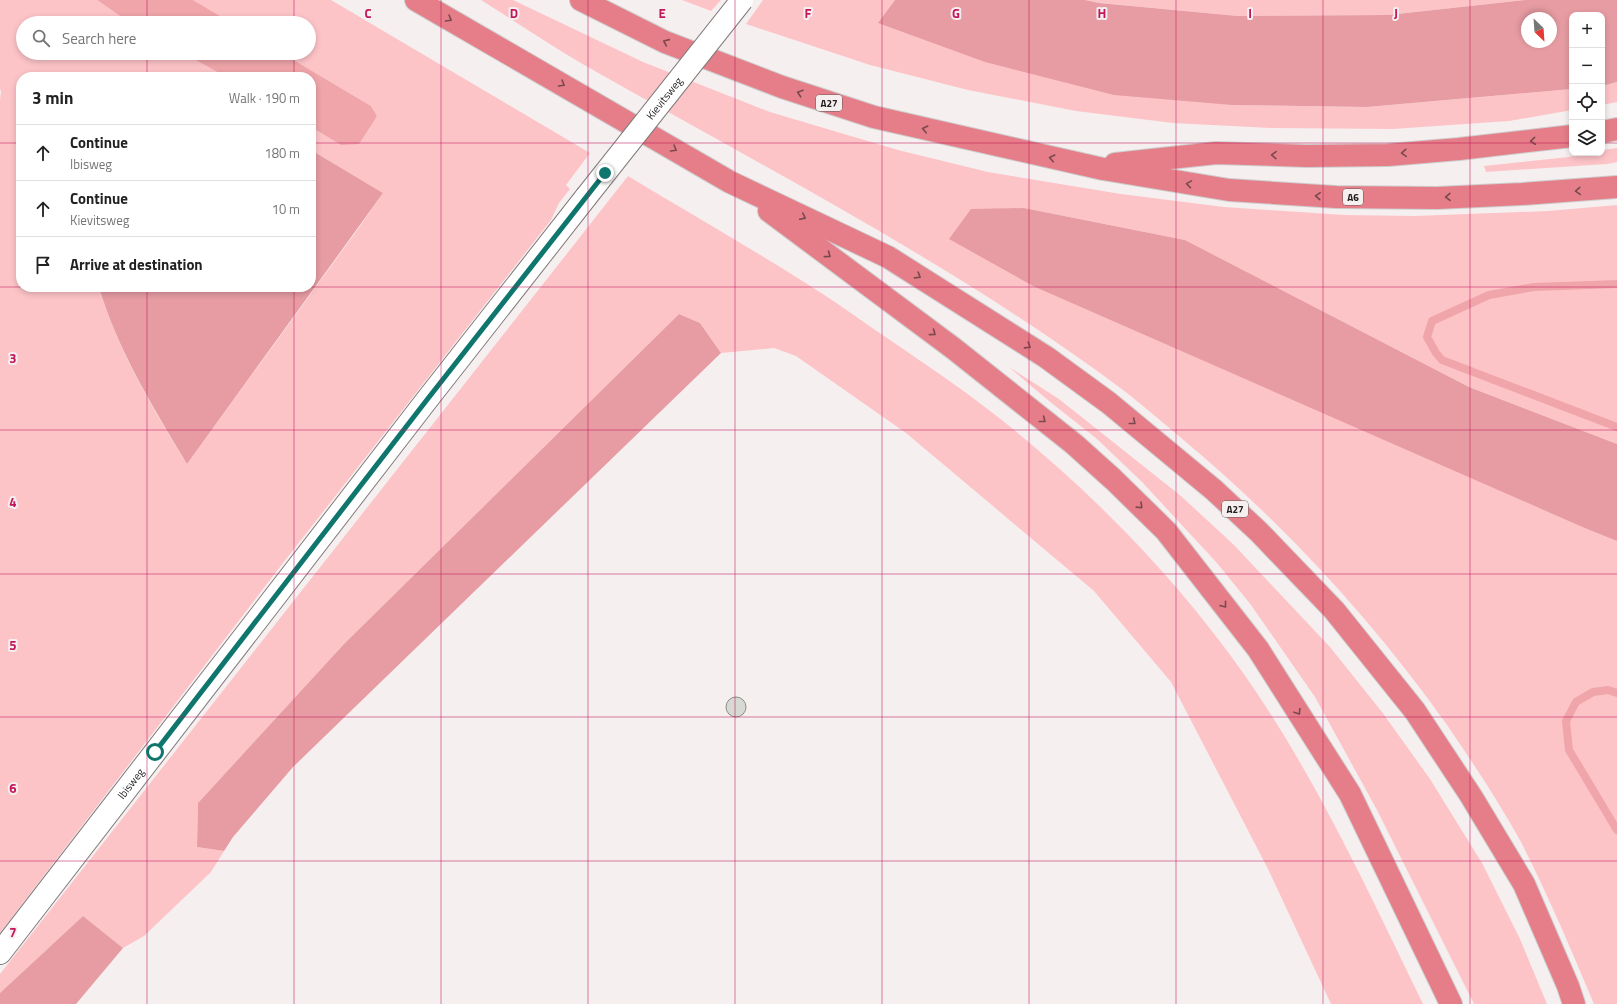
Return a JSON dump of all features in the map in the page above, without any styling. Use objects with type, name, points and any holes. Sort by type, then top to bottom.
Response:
[{"type":"highway","name":"A27","points":[[416,0],[730,182],[888,257],[1046,357],[1109,403],[1162,446],[1260,532],[1334,610],[1415,711],[1471,796],[1524,884],[1568,986],[1574,1004]]},
{"type":"highway","name":"A27","points":[[581,0],[665,42],[796,92],[874,117],[1090,167]]},
{"type":"highway","points":[[1605,131],[1617,129]]},
{"type":"highway","points":[[1090,167],[1216,153],[1307,156],[1388,155],[1460,149],[1569,136]]},
{"type":"highway","name":"A6","points":[[1090,167],[1229,190],[1336,197],[1437,198],[1617,187]]},
{"type":"highway","name":"A27","points":[[730,182],[953,348],[1074,444],[1114,480],[1166,531],[1258,649],[1350,794],[1451,1004]]},
{"type":"street","name":"Kievitsweg","points":[[586,197],[742,0]]},
{"type":"street","name":"Ibisweg","points":[[0,953],[411,420],[586,197]]},
{"type":"shaded area","points":[[0,0],[97,0],[120,16],[16,16],[16,60],[196,60],[217,72],[16,72],[16,292],[101,292],[116,334],[137,378],[187,464],[312,292],[316,292],[316,287],[383,193],[316,153],[316,130],[341,145],[377,116],[371,106],[294,60],[316,60],[316,16],[220,16],[193,0],[331,0],[590,153],[566,185],[570,189],[559,203],[551,220],[276,572],[0,933],[1,91]]},
{"type":"shaded area","points":[[97,0],[193,0],[220,16],[120,16]]},
{"type":"shaded area","points":[[481,0],[513,0],[643,62],[770,112],[898,150],[988,172],[1121,194],[1224,207],[1344,215],[1415,216],[1548,211],[1617,205],[1617,444],[1469,387],[1185,240],[1024,208],[971,210],[1587,529],[1617,541],[1617,1004],[1594,1004],[1550,902],[1521,842],[1476,768],[1418,685],[1356,609],[1323,572],[1254,502],[1217,469],[1127,393],[1063,347],[997,303],[862,221],[586,66]]},
{"type":"shaded area","points":[[682,0],[721,0],[711,11]]},
{"type":"shaded area","points":[[763,0],[895,0],[879,23],[1232,105],[1367,107],[1569,89],[1569,111],[1509,121],[1393,129],[1270,128],[1173,123],[1076,111],[968,90],[870,65],[746,24]]},
{"type":"shaded area","points":[[895,0],[1085,0],[1099,3],[1238,16],[1388,15],[1525,0],[1617,0],[1617,82],[1605,85],[1605,12],[1569,12],[1569,89],[1367,107],[1232,105],[1114,95],[985,62],[878,23]]},
{"type":"shaded area","points":[[1085,0],[1525,0],[1388,15],[1238,16],[1099,3]]},
{"type":"shaded area","points":[[196,60],[294,60],[314,72],[217,72]]},
{"type":"shaded area","points":[[316,73],[371,106],[377,116],[359,144],[341,145],[316,130]]},
{"type":"shaded area","points":[[1617,82],[1617,102],[1605,104],[1605,85]]},
{"type":"shaded area","points":[[1617,148],[1617,162],[1607,164],[1486,172],[1484,166],[1573,156],[1605,156],[1605,150]]},
{"type":"shaded area","points":[[316,153],[383,193],[316,286]]},
{"type":"shaded area","points":[[628,176],[815,289],[963,391],[1037,449],[1103,509],[1134,541],[1164,573],[1220,641],[1272,716],[1341,837],[1423,1004],[1331,1004],[1268,869],[1171,682],[1094,591],[906,433],[796,356],[774,348],[721,353],[700,323],[679,314],[344,644],[198,803],[197,847],[224,851],[211,872],[144,936],[123,948],[83,916],[0,993],[0,974]]},
{"type":"shaded area","points":[[1024,208],[1185,240],[1469,387],[1617,444],[1617,541],[1033,286],[949,239],[971,209]]},
{"type":"shaded area","points":[[101,292],[311,292],[187,464],[137,378],[107,311]]},
{"type":"shaded area","points":[[679,314],[700,323],[721,353],[293,767],[233,837],[224,851],[197,847],[198,803],[344,644]]},
{"type":"shaded area","points":[[1009,367],[1059,399],[1181,496],[1234,545],[1330,647],[1382,712],[1430,779],[1482,863],[1520,939],[1547,1004],[1474,1004],[1377,810],[1315,697],[1251,605],[1217,563],[1142,482],[1097,439]]},
{"type":"shaded area","points":[[83,916],[123,948],[76,1004],[0,1004],[0,993]]},
{"type":"building","points":[[732,697],[740,697],[746,703],[746,711],[740,717],[732,717],[726,711],[726,703]]},
{"type":"waterway","points":[[1617,284],[1534,287],[1489,295],[1432,321],[1427,337],[1436,353],[1442,360],[1617,427]]},
{"type":"waterway","points":[[1617,693],[1608,690],[1593,692],[1576,702],[1566,721],[1569,750],[1617,830]]},
{"type":"route","points":[[155,752],[426,401],[605,173]]}]
